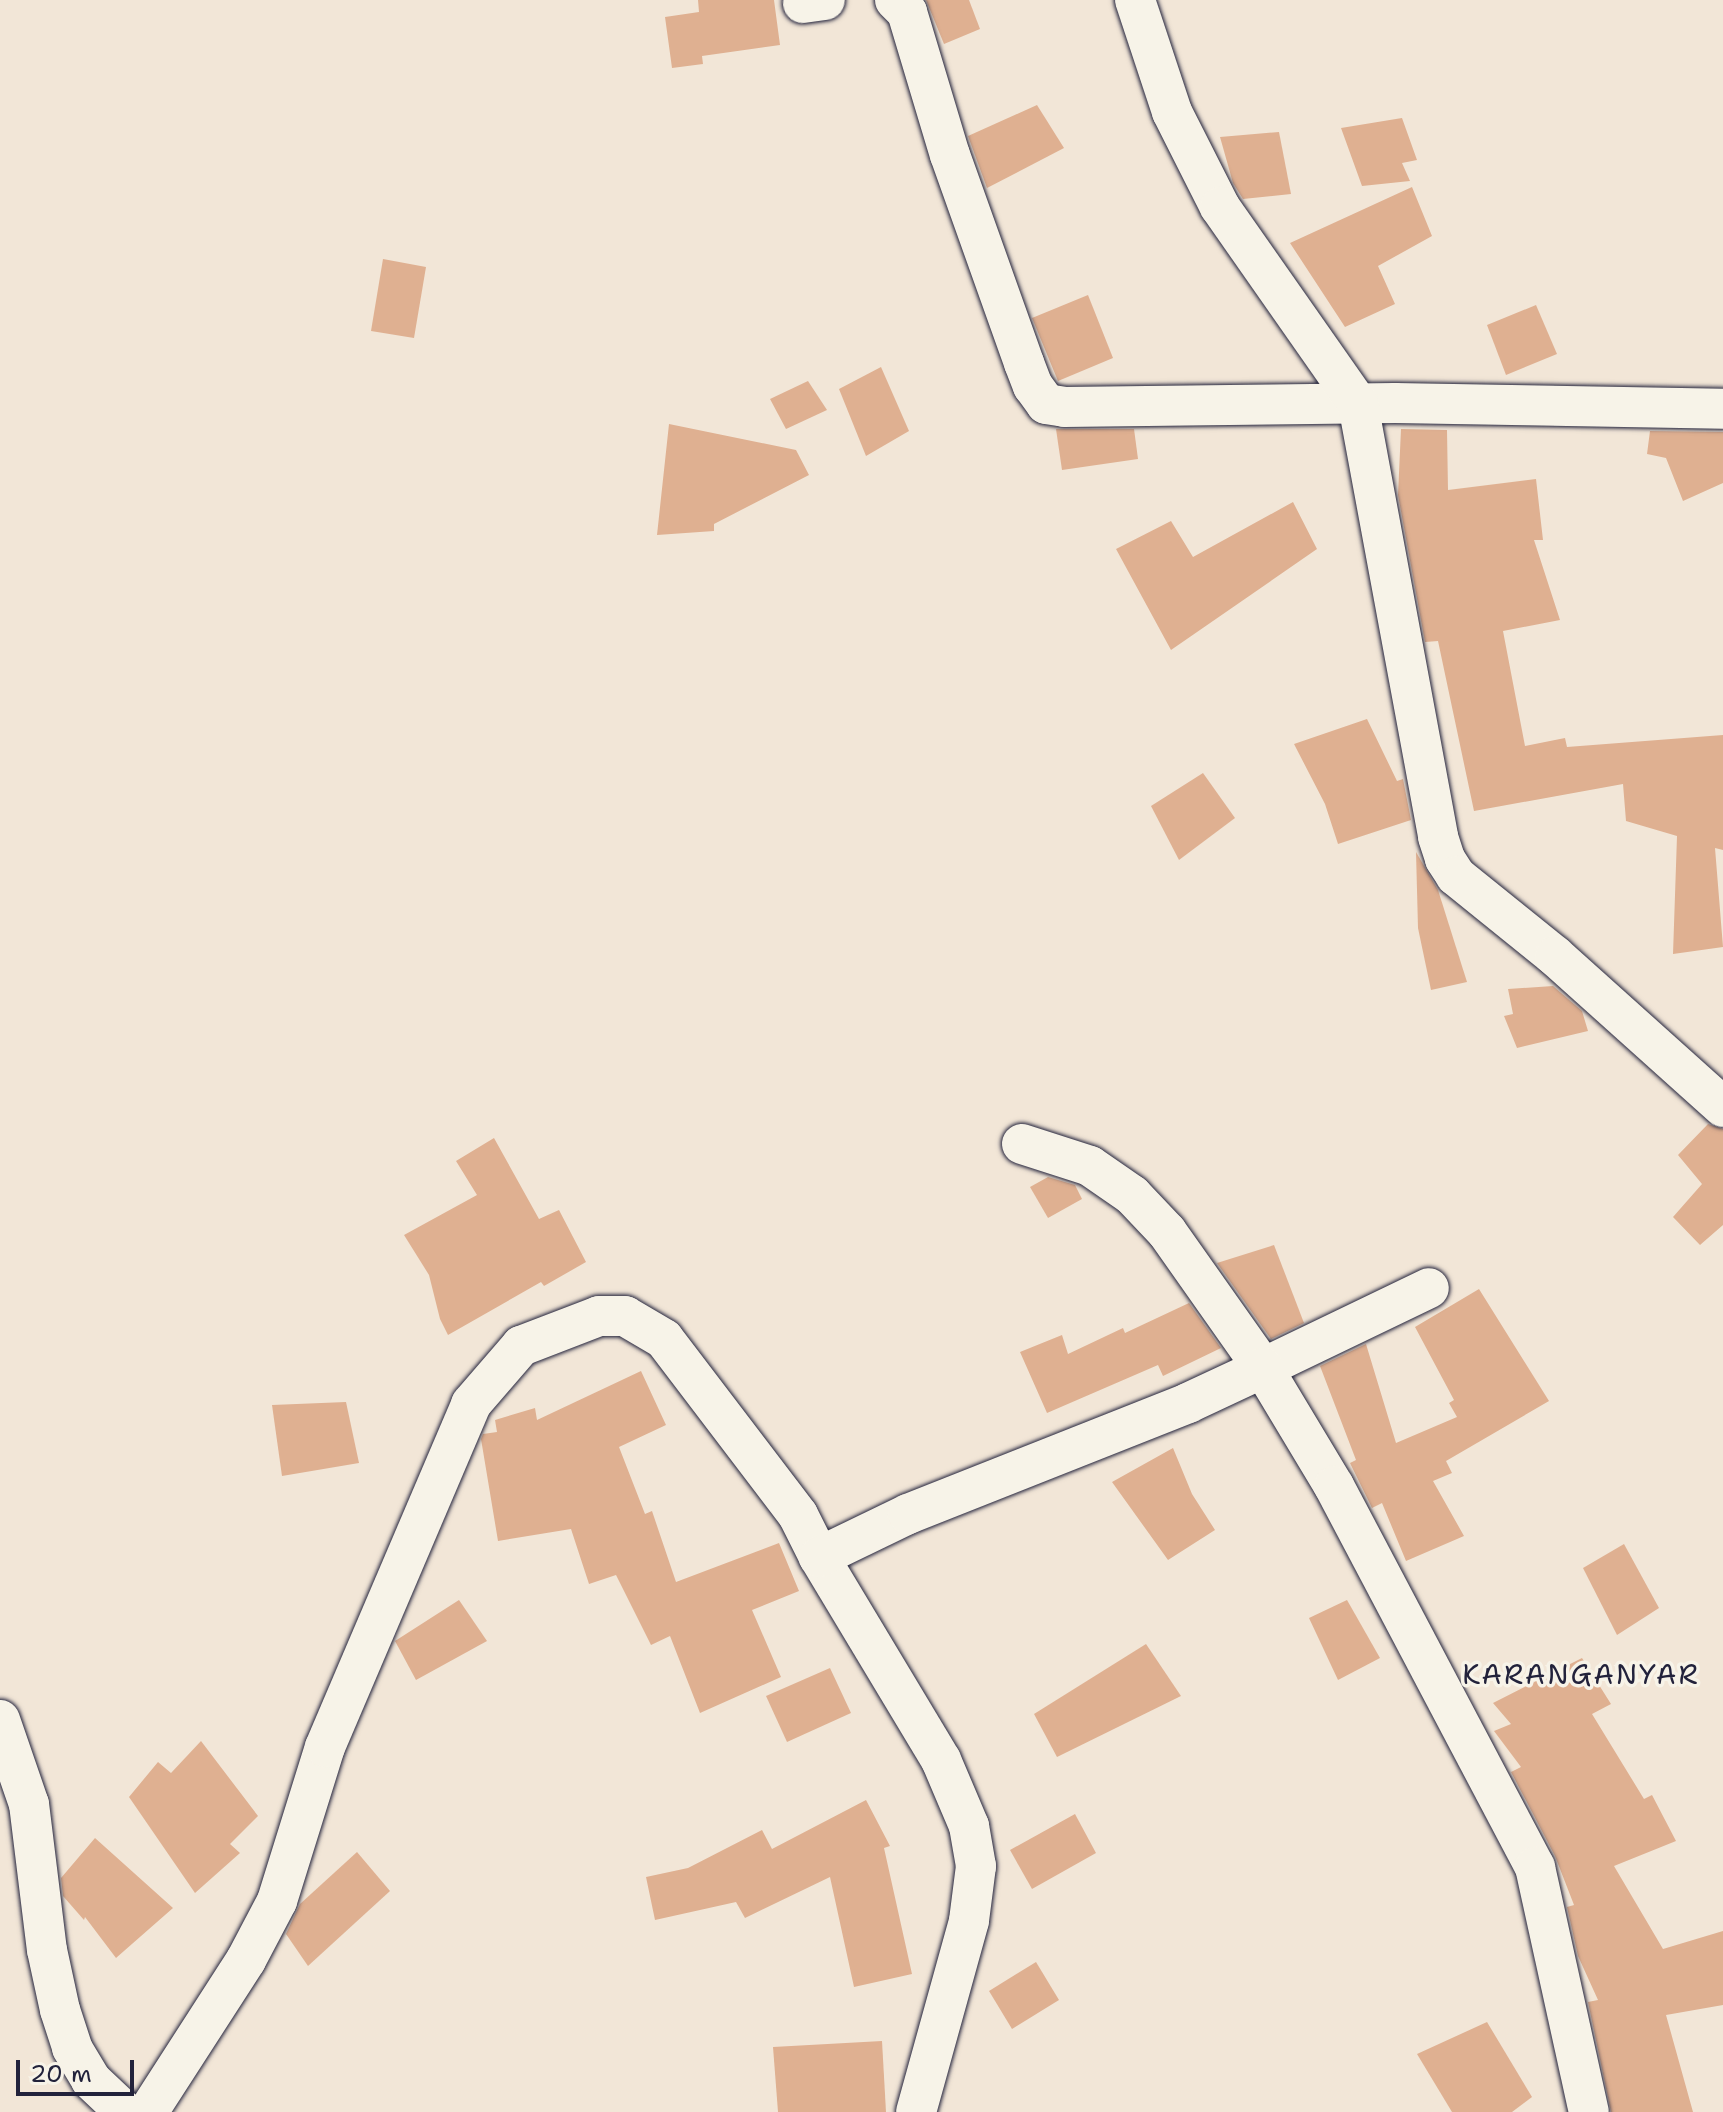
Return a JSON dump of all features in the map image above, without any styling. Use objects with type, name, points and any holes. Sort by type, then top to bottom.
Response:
[{"type":"street","points":[[895,0],[907,12],[950,155],[1013,333],[1033,386],[1046,404],[1064,407],[1358,404],[1723,409]]},
{"type":"street","points":[[1135,0],[1172,112],[1220,207],[1358,404],[1438,837],[1445,859],[1456,876],[1555,956],[1723,1107]]},
{"type":"street","points":[[1022,1144],[1090,1166],[1132,1195],[1167,1232],[1263,1368],[1334,1486],[1535,1867],[1589,2112]]},
{"type":"street","points":[[819,1557],[908,1514],[1188,1403],[1429,1288]]},
{"type":"street","points":[[148,2112],[246,1960],[277,1901],[325,1747],[471,1404],[521,1346],[599,1316],[625,1316],[647,1326],[664,1339],[777,1486],[798,1515],[819,1557],[941,1760],[969,1826],[976,1866],[969,1921],[916,2112]]},
{"type":"street","points":[[0,1720],[29,1804],[47,1950],[72,2048],[91,2080],[125,2112]]},
{"type":"building","points":[[698,0],[774,0],[780,45],[702,56],[703,64],[672,68],[665,17],[699,12]]},
{"type":"building","points":[[926,0],[969,0],[980,29],[944,44]]},
{"type":"building","points":[[1037,105],[1064,148],[987,188],[968,136]]},
{"type":"building","points":[[1402,118],[1417,160],[1402,163],[1410,181],[1362,186],[1341,128]]},
{"type":"building","points":[[1279,132],[1291,194],[1243,199],[1233,183],[1220,137]]},
{"type":"building","points":[[1412,187],[1432,236],[1378,266],[1395,304],[1345,327],[1290,243]]},
{"type":"building","points":[[383,259],[426,267],[414,338],[371,331]]},
{"type":"building","points":[[1088,295],[1113,358],[1058,381],[1032,318]]},
{"type":"building","points":[[1536,305],[1557,354],[1506,375],[1487,325]]},
{"type":"building","points":[[881,367],[909,431],[866,456],[839,389]]},
{"type":"building","points":[[808,381],[827,410],[786,429],[770,399]]},
{"type":"building","points":[[669,424],[796,450],[809,475],[714,524],[714,531],[657,535]]},
{"type":"building","points":[[1056,429],[1134,429],[1138,459],[1062,470]]},
{"type":"building","points":[[1401,429],[1447,430],[1448,490],[1536,479],[1543,540],[1534,540],[1560,620],[1503,631],[1525,746],[1565,738],[1567,747],[1723,735],[1723,850],[1715,848],[1723,947],[1673,954],[1677,836],[1626,821],[1623,784],[1474,811],[1438,641],[1425,642],[1398,495]]},
{"type":"building","points":[[1650,431],[1723,432],[1723,483],[1683,501],[1666,458],[1647,454]]},
{"type":"building","points":[[1293,502],[1317,549],[1171,650],[1116,549],[1171,521],[1193,557]]},
{"type":"building","points":[[1367,719],[1397,781],[1403,779],[1411,820],[1338,844],[1325,804],[1294,744]]},
{"type":"building","points":[[1203,773],[1235,818],[1179,860],[1151,806]]},
{"type":"building","points":[[1416,852],[1438,890],[1467,982],[1431,990],[1418,928]]},
{"type":"building","points":[[1553,986],[1582,1011],[1588,1031],[1517,1048],[1504,1016],[1513,1014],[1508,989]]},
{"type":"building","points":[[1708,1124],[1723,1129],[1723,1225],[1700,1245],[1673,1217],[1702,1184],[1678,1155]]},
{"type":"building","points":[[494,1138],[539,1219],[559,1210],[586,1262],[544,1286],[541,1282],[448,1335],[440,1319],[429,1275],[404,1235],[477,1195],[456,1161]]},
{"type":"building","points":[[1048,1177],[1075,1185],[1082,1199],[1048,1218],[1030,1187]]},
{"type":"building","points":[[1274,1245],[1304,1323],[1271,1339],[1217,1263]]},
{"type":"building","points":[[1479,1289],[1549,1401],[1446,1461],[1452,1473],[1433,1481],[1464,1536],[1406,1561],[1382,1503],[1372,1508],[1350,1463],[1356,1460],[1320,1366],[1366,1344],[1396,1443],[1457,1417],[1449,1403],[1454,1400],[1415,1327]]},
{"type":"building","points":[[1189,1303],[1221,1348],[1163,1376],[1158,1365],[1047,1413],[1020,1352],[1062,1335],[1068,1354],[1123,1328],[1125,1333]]},
{"type":"building","points":[[641,1371],[666,1425],[619,1447],[645,1514],[652,1511],[676,1582],[779,1543],[799,1591],[752,1610],[781,1677],[700,1713],[670,1636],[651,1645],[616,1575],[589,1584],[571,1529],[498,1541],[481,1439],[483,1434],[497,1432],[495,1420],[535,1408],[537,1420]]},
{"type":"building","points":[[346,1402],[359,1463],[282,1476],[272,1405]]},
{"type":"building","points":[[1173,1448],[1192,1494],[1215,1530],[1168,1560],[1112,1482]]},
{"type":"building","points":[[1624,1544],[1659,1608],[1617,1635],[1583,1568]]},
{"type":"building","points":[[459,1600],[487,1641],[416,1680],[395,1641]]},
{"type":"building","points":[[1347,1600],[1380,1658],[1338,1680],[1309,1618]]},
{"type":"building","points":[[1146,1644],[1181,1696],[1057,1757],[1034,1714]]},
{"type":"building","points":[[1582,1658],[1611,1704],[1592,1714],[1644,1799],[1652,1795],[1676,1841],[1614,1866],[1663,1949],[1723,1931],[1723,2005],[1666,2015],[1693,2112],[1611,2112],[1588,2002],[1598,2000],[1578,1956],[1567,1907],[1574,1905],[1555,1856],[1511,1772],[1521,1767],[1494,1731],[1511,1724],[1493,1703]]},
{"type":"building","points":[[830,1668],[851,1713],[787,1742],[766,1696]]},
{"type":"building","points":[[201,1741],[258,1816],[230,1844],[240,1853],[195,1893],[129,1797],[158,1762],[171,1773]]},
{"type":"building","points":[[866,1800],[890,1846],[884,1848],[912,1974],[854,1987],[830,1877],[745,1918],[736,1902],[655,1920],[646,1877],[688,1868],[762,1830],[772,1849]]},
{"type":"building","points":[[1075,1814],[1096,1853],[1032,1889],[1010,1850]]},
{"type":"building","points":[[95,1838],[173,1908],[116,1958],[85,1917],[84,1920],[63,1896],[61,1878]]},
{"type":"building","points":[[357,1852],[390,1891],[308,1966],[286,1934],[300,1904]]},
{"type":"building","points":[[1036,1962],[1059,2000],[1012,2029],[989,1991]]},
{"type":"building","points":[[1487,2022],[1532,2097],[1512,2112],[1452,2112],[1417,2054]]},
{"type":"building","points":[[882,2041],[886,2112],[778,2112],[773,2047]]},
{"type":"district","name":"KARANGANYAR","points":[[1581,1674]]}]
